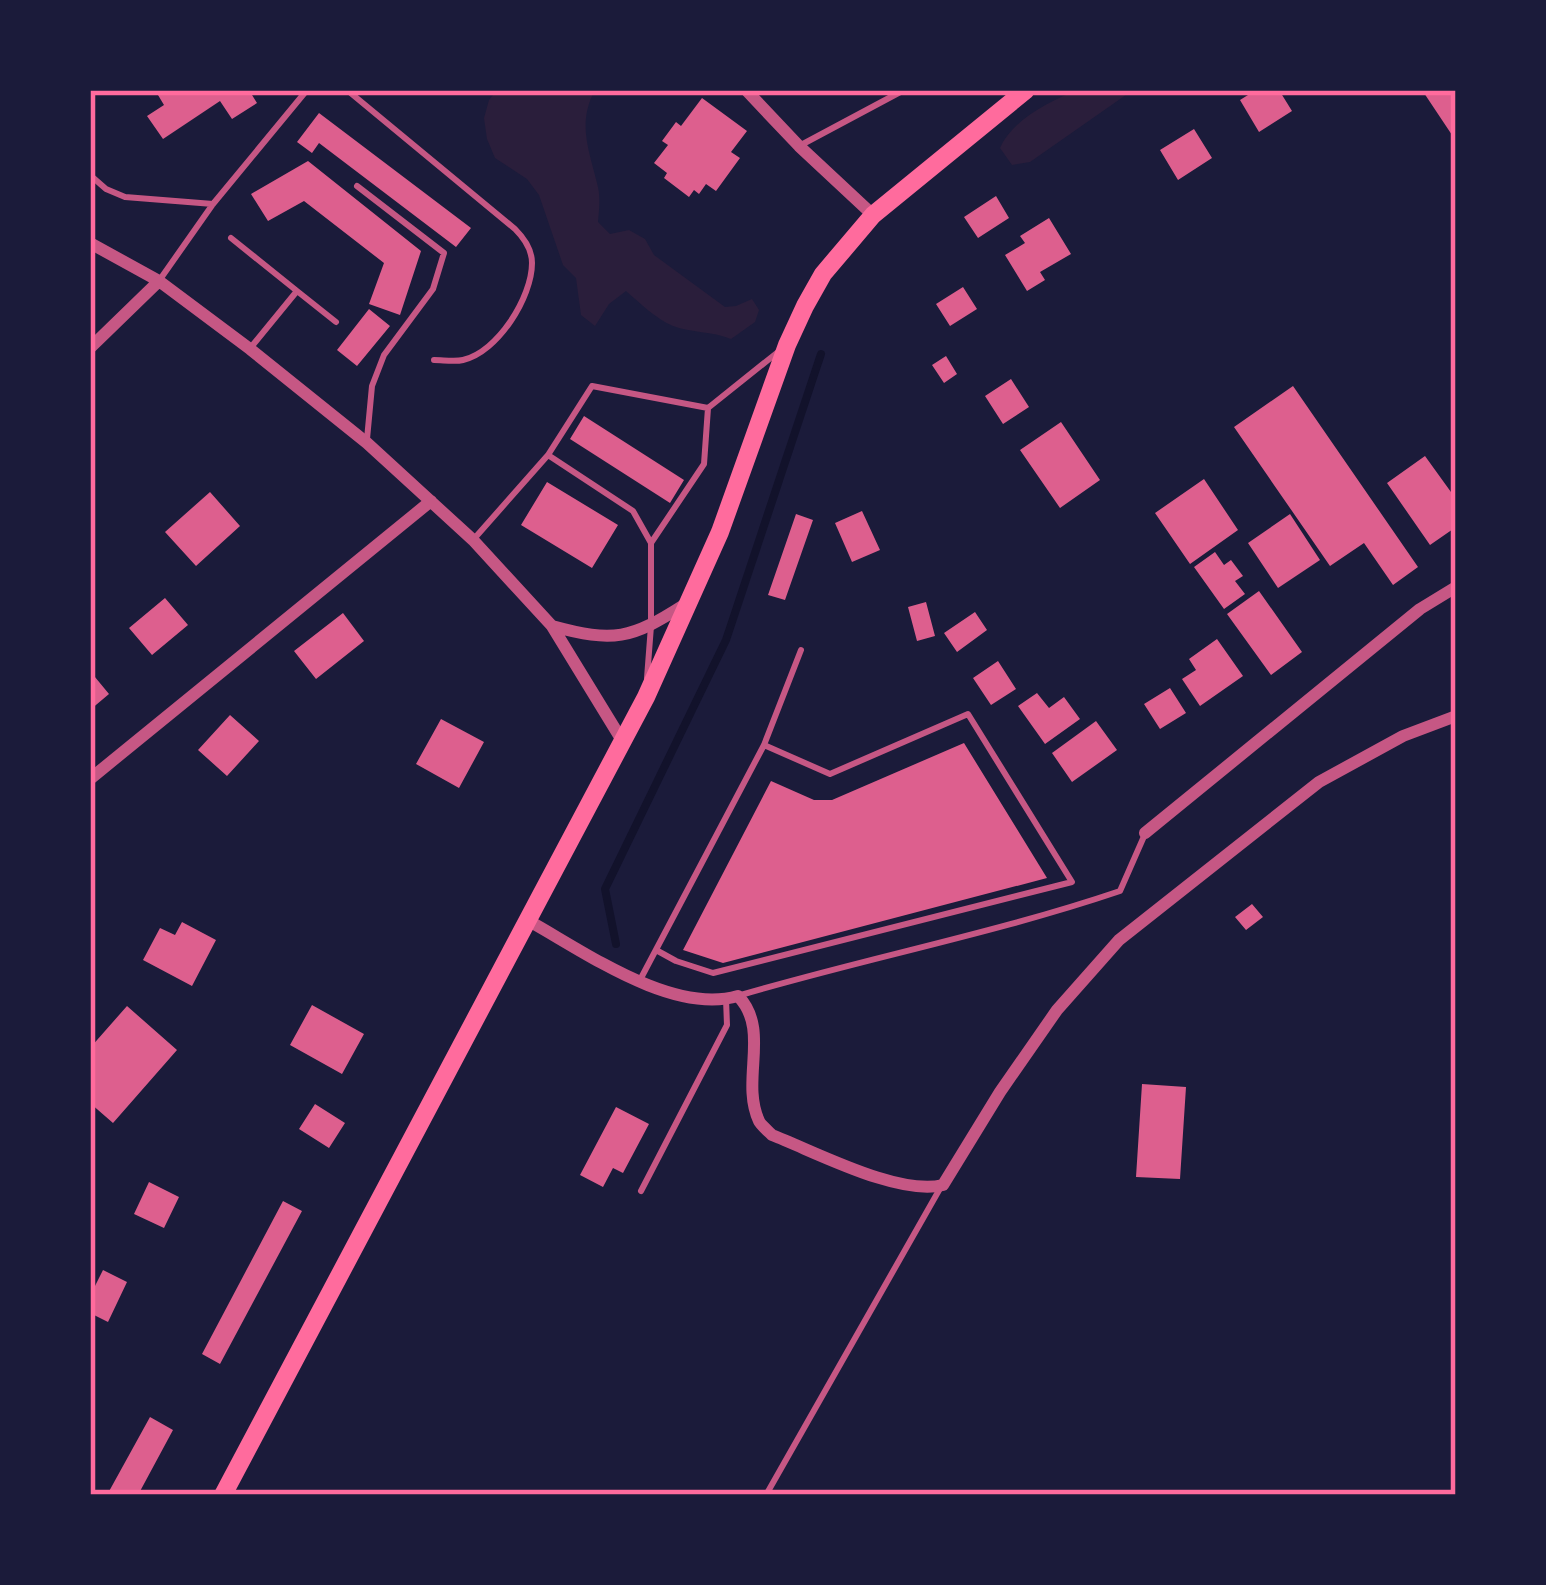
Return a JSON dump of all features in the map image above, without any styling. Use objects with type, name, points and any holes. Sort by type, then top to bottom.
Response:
[{"type":"main road","points":[[223,1495],[646,697],[720,532],[805,306],[824,274],[873,215],[1025,90]]},
{"type":"street","points":[[746,90],[873,215]]},
{"type":"street","points":[[90,243],[159,281],[250,349],[367,443],[473,540],[552,626],[623,742]]},
{"type":"street","points":[[90,348],[159,281]]},
{"type":"street","points":[[90,779],[431,501]]},
{"type":"street","points":[[1145,833],[1420,609],[1456,587]]},
{"type":"street","points":[[552,626],[590,636],[637,633],[690,601]]},
{"type":"street","points":[[529,921],[680,997],[732,997],[749,1007],[754,1022],[754,1096],[759,1122],[772,1135],[898,1184],[943,1185],[1057,1010],[1119,940],[1319,782],[1403,736],[1456,716]]},
{"type":"lane","points":[[159,281],[213,204],[307,90]]},
{"type":"lane","points":[[346,90],[526,241],[532,262],[512,320],[492,344],[465,360],[434,360]]},
{"type":"lane","points":[[799,146],[904,90]]},
{"type":"lane","points":[[90,175],[124,196],[213,204]]},
{"type":"lane","points":[[357,186],[444,253],[434,289],[384,355],[371,386],[367,443]]},
{"type":"lane","points":[[231,238],[336,322]]},
{"type":"lane","points":[[250,349],[297,291]]},
{"type":"lane","points":[[651,544],[704,464],[708,408],[787,345]]},
{"type":"lane","points":[[473,540],[548,455],[592,386],[708,408]]},
{"type":"lane","points":[[548,455],[633,511],[651,544],[646,697]]},
{"type":"lane","points":[[640,980],[764,745],[801,650]]},
{"type":"lane","points":[[656,950],[713,973],[1072,882],[968,714],[830,774],[764,745]]},
{"type":"lane","points":[[641,1191],[727,1025],[732,997],[1065,910],[1120,891],[1145,833]]},
{"type":"lane","points":[[766,1495],[943,1185]]},
{"type":"shaded area","points":[[497,90],[595,90],[586,125],[599,193],[598,222],[610,234],[629,230],[645,239],[654,255],[725,307],[752,299],[759,310],[755,322],[731,339],[680,328],[660,319],[626,291],[609,304],[595,326],[581,315],[576,278],[563,265],[539,195],[527,179],[495,158],[487,139],[484,118]]},
{"type":"shaded area","points":[[1078,90],[1133,90],[1030,162],[1012,165],[1000,148],[1014,128],[1044,106]]},
{"type":"building","points":[[155,90],[249,90],[257,103],[232,119],[220,101],[163,139],[147,116],[164,105]]},
{"type":"building","points":[[1256,90],[1279,90],[1292,111],[1259,132],[1240,100]]},
{"type":"building","points":[[1422,90],[1456,90],[1456,141]]},
{"type":"building","points":[[702,98],[747,131],[731,152],[740,158],[716,191],[706,184],[699,194],[694,190],[689,197],[664,178],[667,173],[654,163],[668,145],[662,141],[676,122],[681,126]]},
{"type":"building","points":[[319,113],[471,228],[456,247],[319,143],[312,153],[297,142]]},
{"type":"building","points":[[1194,129],[1212,158],[1178,180],[1160,150]]},
{"type":"building","points":[[308,161],[421,251],[400,315],[369,304],[384,263],[304,201],[268,221],[251,194]]},
{"type":"building","points":[[996,196],[1009,218],[978,238],[964,217]]},
{"type":"building","points":[[1049,218],[1071,254],[1040,272],[1045,280],[1027,291],[1005,255],[1025,243],[1020,236]]},
{"type":"building","points":[[963,287],[977,309],[950,326],[936,304]]},
{"type":"building","points":[[369,309],[390,326],[357,366],[337,350]]},
{"type":"building","points":[[946,356],[957,374],[944,383],[932,365]]},
{"type":"building","points":[[1011,379],[1029,407],[1003,424],[985,396]]},
{"type":"building","points":[[1293,386],[1418,567],[1393,585],[1364,543],[1330,566],[1234,427]]},
{"type":"building","points":[[584,416],[684,480],[670,503],[570,439]]},
{"type":"building","points":[[1061,422],[1100,480],[1060,508],[1020,450]]},
{"type":"building","points":[[1425,456],[1456,499],[1456,527],[1430,545],[1387,483]]},
{"type":"building","points":[[1204,479],[1238,530],[1190,564],[1155,513]]},
{"type":"building","points":[[547,482],[618,525],[592,568],[521,525]]},
{"type":"building","points":[[210,492],[240,526],[196,566],[165,532]]},
{"type":"building","points":[[862,511],[880,550],[852,562],[835,523]]},
{"type":"building","points":[[796,514],[813,520],[785,600],[768,595]]},
{"type":"building","points":[[1290,514],[1320,560],[1278,588],[1248,543]]},
{"type":"building","points":[[1215,552],[1224,565],[1231,560],[1243,576],[1235,581],[1245,594],[1224,609],[1194,567]]},
{"type":"building","points":[[1259,591],[1302,652],[1271,675],[1227,614]]},
{"type":"building","points":[[165,598],[188,625],[152,655],[129,628]]},
{"type":"building","points":[[926,602],[935,636],[917,641],[908,607]]},
{"type":"building","points":[[975,612],[987,630],[957,652],[944,633]]},
{"type":"building","points":[[343,613],[364,641],[316,679],[294,651]]},
{"type":"building","points":[[1217,639],[1243,676],[1200,706],[1182,679],[1196,670],[1189,659]]},
{"type":"building","points":[[998,661],[1016,689],[991,705],[973,678]]},
{"type":"building","points":[[90,671],[109,694],[90,710]]},
{"type":"building","points":[[1170,688],[1186,713],[1160,729],[1144,704]]},
{"type":"building","points":[[1037,693],[1049,708],[1064,697],[1080,719],[1045,744],[1018,706]]},
{"type":"building","points":[[230,715],[259,741],[227,776],[198,750]]},
{"type":"building","points":[[441,719],[484,742],[459,788],[416,764]]},
{"type":"building","points":[[1096,721],[1117,750],[1072,782],[1052,753]]},
{"type":"building","points":[[964,743],[1047,878],[723,963],[683,950],[771,781],[814,800],[832,800]]},
{"type":"building","points":[[1252,904],[1263,917],[1246,930],[1235,917]]},
{"type":"building","points":[[182,922],[216,940],[192,986],[143,960],[160,928],[175,935]]},
{"type":"building","points":[[312,1005],[364,1034],[342,1074],[290,1045]]},
{"type":"building","points":[[127,1006],[177,1050],[113,1123],[90,1103],[90,1048]]},
{"type":"building","points":[[1142,1084],[1186,1087],[1180,1179],[1136,1177]]},
{"type":"building","points":[[315,1104],[345,1123],[329,1148],[299,1129]]},
{"type":"building","points":[[616,1107],[649,1124],[623,1173],[613,1168],[603,1187],[580,1175]]},
{"type":"building","points":[[149,1182],[179,1197],[164,1228],[134,1214]]},
{"type":"building","points":[[283,1201],[302,1211],[220,1364],[202,1354]]},
{"type":"building","points":[[103,1270],[127,1282],[108,1322],[90,1313],[90,1296]]},
{"type":"building","points":[[150,1417],[173,1430],[138,1495],[107,1495]]},
{"type":"waterway","points":[[616,944],[605,889],[726,640],[821,354]]}]
